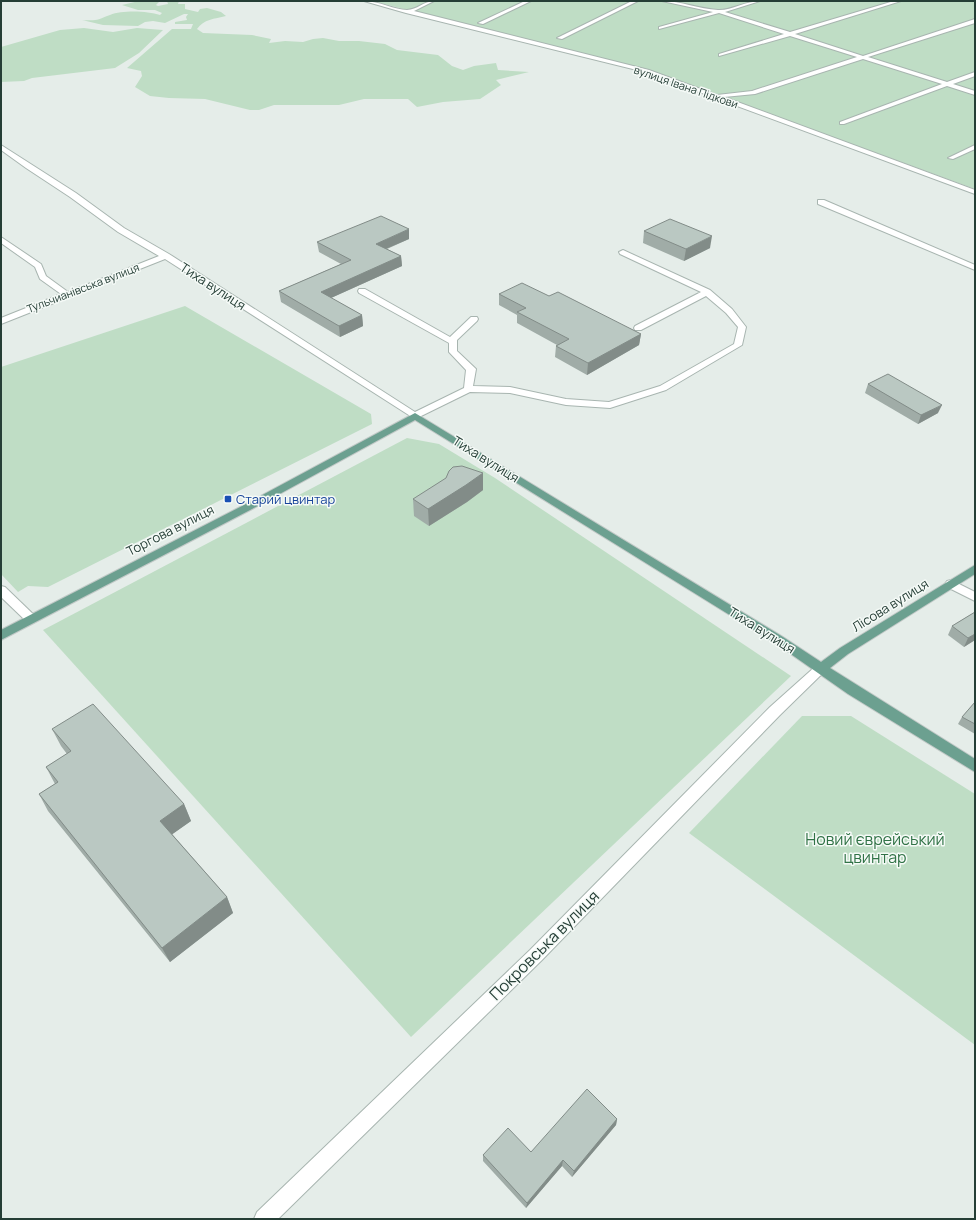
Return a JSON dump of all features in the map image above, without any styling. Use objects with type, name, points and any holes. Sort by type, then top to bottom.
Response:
[{"type":"main road","name":"Торгова вулиця","points":[[1,635],[30,618],[248,507],[415,416]]},
{"type":"main road","name":"Тиха вулиця","points":[[415,416],[708,596],[880,707],[975,766]]},
{"type":"main road","name":"Лісова вулиця","points":[[821,668],[856,643],[975,569]]},
{"type":"street","name":"вулиця Івана Підкови","points":[[366,1],[647,71],[975,192]]},
{"type":"street","points":[[408,12],[432,1]]},
{"type":"street","points":[[481,23],[529,1]]},
{"type":"street","points":[[560,38],[636,1]]},
{"type":"street","points":[[664,1],[720,12],[975,93]]},
{"type":"street","points":[[661,28],[758,1]]},
{"type":"street","points":[[721,55],[898,1]]},
{"type":"street","points":[[716,97],[753,93],[861,56],[975,21]]},
{"type":"street","points":[[842,123],[975,74]]},
{"type":"street","points":[[951,158],[975,147]]},
{"type":"street","name":"Тиха вулиця","points":[[1,148],[73,195],[121,230],[166,256],[415,416]]},
{"type":"street","points":[[821,202],[975,268]]},
{"type":"street","points":[[1,239],[35,263],[43,277],[67,295]]},
{"type":"street","points":[[415,416],[468,389],[510,390],[566,402],[610,405],[663,388],[738,345],[742,327],[729,311],[707,292],[623,252]]},
{"type":"street","name":"Тульчианівська вулиця","points":[[1,320],[166,256]]},
{"type":"street","points":[[362,291],[453,342]]},
{"type":"street","points":[[638,328],[707,292]]},
{"type":"street","points":[[468,389],[471,369],[453,352],[453,339],[474,319]]},
{"type":"street","points":[[951,584],[975,597]]},
{"type":"street","points":[[1,590],[30,618]]},
{"type":"street","name":"Покровська вулиця","points":[[264,1219],[536,955],[775,711],[821,668]]},
{"type":"green space","points":[[139,1],[160,1],[156,5],[158,6],[168,4],[167,1],[179,1],[178,4],[185,4],[185,9],[198,12],[200,9],[207,8],[221,12],[226,16],[203,23],[197,29],[203,33],[252,35],[271,39],[269,43],[285,41],[303,42],[323,38],[339,41],[359,41],[385,44],[397,50],[438,55],[452,66],[463,70],[474,66],[496,63],[498,70],[529,72],[496,80],[501,85],[480,99],[443,102],[417,107],[408,99],[364,99],[339,105],[274,105],[259,110],[250,110],[205,99],[150,96],[135,87],[142,76],[141,71],[127,68],[172,29],[191,29],[193,24],[175,24],[175,22],[187,20],[186,17],[188,14],[184,14],[165,23],[153,21],[145,22],[138,26],[103,25],[82,20],[97,20],[121,12],[142,12],[160,15],[162,13],[155,10],[138,10],[122,5]]},
{"type":"green space","points":[[372,1],[975,1],[975,189],[652,71]]},
{"type":"green space","points":[[84,28],[113,32],[137,28],[163,30],[139,53],[115,68],[32,78],[24,81],[1,82],[1,47],[60,30]]},
{"type":"green space","points":[[185,306],[371,414],[372,424],[48,587],[28,586],[18,592],[1,574],[1,367]]},
{"type":"green space","points":[[407,438],[439,444],[495,478],[791,676],[411,1037],[43,630]]},
{"type":"green space","name":"Новий єврейський цвинтар","points":[[802,716],[851,716],[975,794],[975,1045],[689,833]]},
{"type":"building","points":[[381,216],[409,229],[376,244],[401,256],[321,292],[362,315],[339,326],[279,291],[351,260],[317,242]]},
{"type":"building","points":[[670,219],[712,236],[686,249],[644,231]]},
{"type":"building","points":[[522,283],[549,296],[558,292],[641,334],[588,363],[556,346],[569,339],[517,312],[526,308],[499,294]]},
{"type":"building","points":[[888,374],[942,405],[921,415],[868,384]]},
{"type":"building","points":[[462,466],[483,473],[428,509],[413,499],[446,478],[449,471],[453,467]]},
{"type":"building","points":[[975,612],[975,634],[968,638],[952,626]]},
{"type":"building","points":[[975,702],[975,724],[962,717]]},
{"type":"building","points":[[93,704],[184,804],[160,821],[227,897],[162,948],[39,794],[58,782],[46,767],[71,751],[52,729]]},
{"type":"building","points":[[587,1089],[617,1119],[574,1171],[563,1160],[527,1203],[483,1155],[508,1128],[531,1152]]},
{"type":"place","name":"Старий цвинтар","points":[[228,499]]}]
